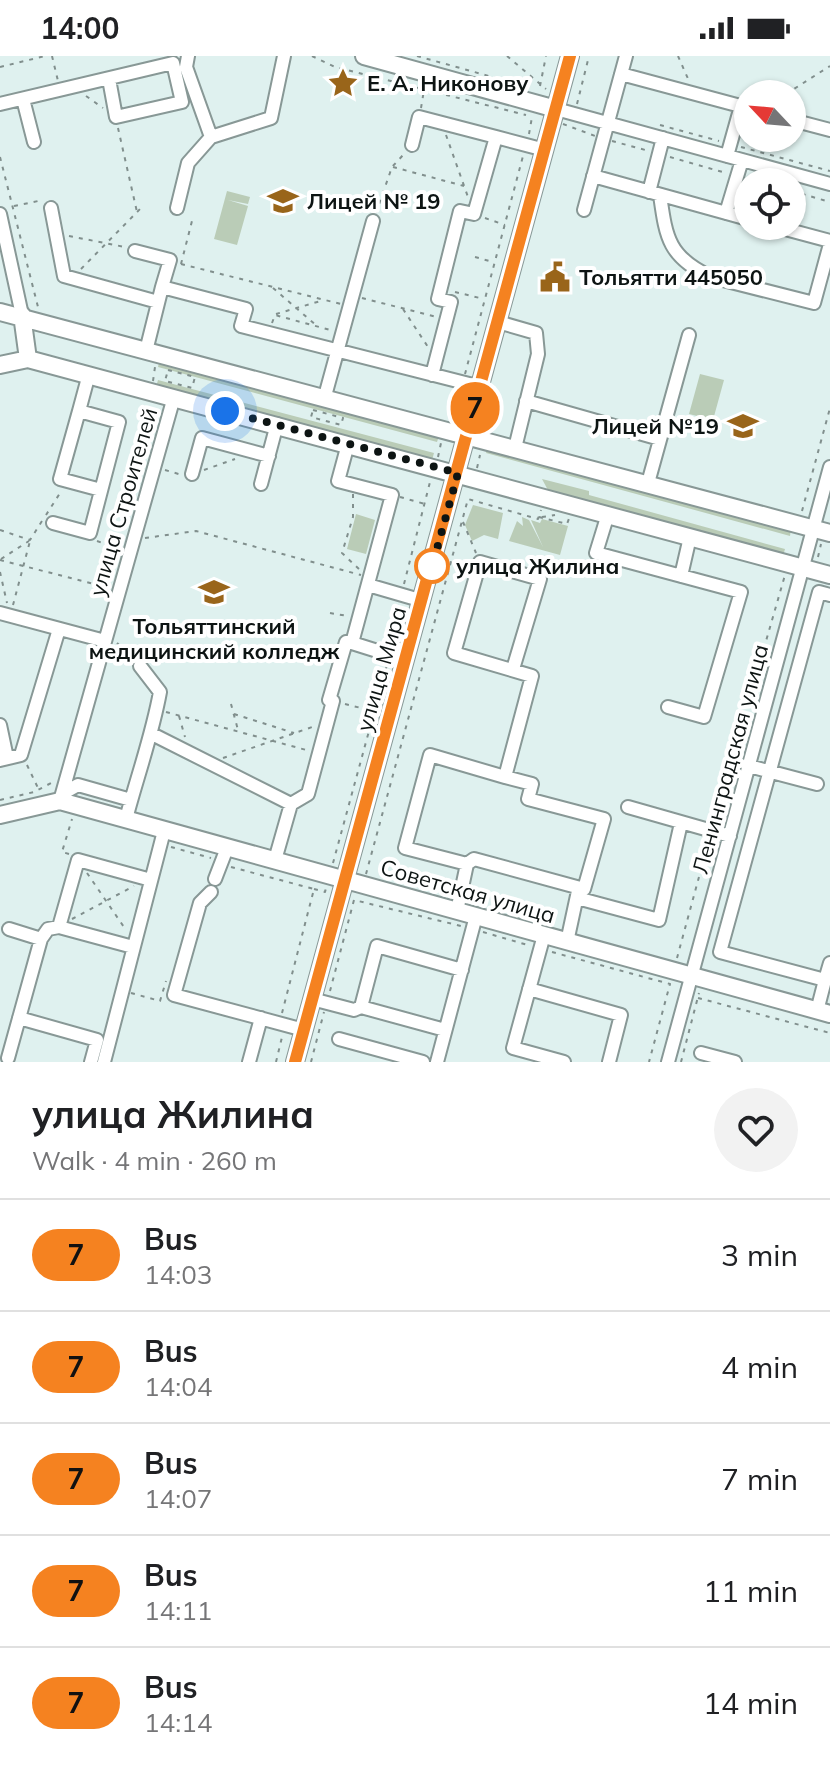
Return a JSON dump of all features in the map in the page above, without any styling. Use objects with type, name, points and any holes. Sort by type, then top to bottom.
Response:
[{"type":"main road","points":[[364,56],[558,116]]},
{"type":"main road","name":"улица Мира","points":[[295,1062],[304,1030],[320,1001],[337,877],[398,658],[423,601],[545,150],[558,116],[570,56]]},
{"type":"main road","points":[[0,312],[30,312],[151,352],[830,533]]},
{"type":"main road","points":[[28,359],[30,312]]},
{"type":"main road","points":[[0,365],[28,359],[89,374],[830,575]]},
{"type":"main road","name":"Советская улица","points":[[0,815],[61,798],[164,831],[457,911],[474,923],[542,942],[567,942],[823,1012]]},
{"type":"street","points":[[188,56],[186,67],[211,137]]},
{"type":"street","points":[[177,208],[188,163],[211,137],[271,118],[284,56]]},
{"type":"street","points":[[584,210],[626,56]]},
{"type":"street","points":[[0,104],[173,63],[182,102],[116,117],[109,79]]},
{"type":"street","points":[[621,74],[734,104]]},
{"type":"street","points":[[23,99],[34,142]]},
{"type":"street","points":[[558,116],[607,123],[663,138],[729,150],[742,160],[830,184]]},
{"type":"street","points":[[412,145],[419,117],[545,150]]},
{"type":"street","points":[[806,124],[830,130]]},
{"type":"street","points":[[432,375],[451,302],[438,299],[460,211],[474,214],[496,137]]},
{"type":"street","points":[[729,150],[734,137]]},
{"type":"street","points":[[663,138],[654,193],[668,243],[698,271],[814,303],[830,243],[806,236]]},
{"type":"street","points":[[726,213],[742,160]]},
{"type":"street","points":[[593,176],[734,215]]},
{"type":"street","points":[[51,208],[64,276],[158,302]]},
{"type":"street","points":[[0,214],[2,229],[30,312]]},
{"type":"street","points":[[325,396],[373,221]]},
{"type":"street","points":[[135,251],[170,260],[158,302],[151,352]]},
{"type":"street","points":[[162,287],[246,309],[241,326],[481,387]]},
{"type":"street","points":[[498,322],[536,333],[538,354],[515,448]]},
{"type":"street","points":[[648,483],[689,335]]},
{"type":"street","points":[[89,374],[79,411],[60,456],[60,479],[101,490]]},
{"type":"street","name":"улица Строителей","points":[[61,798],[109,640],[119,591],[174,397]]},
{"type":"street","points":[[526,401],[660,439]]},
{"type":"street","points":[[53,523],[90,533],[119,422],[79,411]]},
{"type":"street","points":[[261,484],[262,454],[277,424]]},
{"type":"street","points":[[192,474],[202,438],[262,454]]},
{"type":"street","points":[[348,444],[338,481],[392,495],[352,643]]},
{"type":"street","name":"Ленинградская улица","points":[[668,1062],[772,683],[795,565],[806,526],[830,468]]},
{"type":"street","points":[[608,514],[596,553],[741,592],[704,717],[668,707]]},
{"type":"street","points":[[681,576],[690,537]]},
{"type":"street","points":[[505,777],[532,676],[454,653],[480,562],[540,579],[513,669]]},
{"type":"street","points":[[368,585],[423,601]]},
{"type":"street","points":[[825,980],[720,952],[819,592],[830,595]]},
{"type":"street","points":[[5,614],[109,640]]},
{"type":"street","points":[[0,725],[4,759],[22,753],[59,629]]},
{"type":"street","points":[[275,860],[291,804],[308,794],[333,701],[329,700],[346,642],[398,658]]},
{"type":"street","points":[[126,819],[162,689],[140,666]]},
{"type":"street","points":[[772,683],[792,689]]},
{"type":"street","points":[[152,734],[291,804]]},
{"type":"street","points":[[467,864],[405,848],[430,755],[532,784],[528,799],[604,819],[584,889],[578,893],[567,942]]},
{"type":"street","points":[[749,766],[817,784]]},
{"type":"street","points":[[61,798],[78,785],[131,800]]},
{"type":"street","points":[[628,807],[730,836]]},
{"type":"street","points":[[735,819],[756,824]]},
{"type":"street","points":[[457,911],[467,864],[474,859],[659,920],[681,823]]},
{"type":"street","points":[[104,1062],[122,991],[129,946],[146,881],[164,831]]},
{"type":"street","points":[[227,848],[213,886],[200,903],[174,995],[304,1030]]},
{"type":"street","points":[[59,927],[78,860],[146,881]]},
{"type":"street","points":[[437,1062],[474,923]]},
{"type":"street","points":[[22,1062],[4,1060],[41,939],[48,929],[59,927],[129,946]]},
{"type":"street","points":[[9,929],[41,939]]},
{"type":"street","points":[[542,942],[513,1048],[564,1062]]},
{"type":"street","points":[[361,1007],[377,946],[462,970]]},
{"type":"street","points":[[823,1012],[825,980],[830,963]]},
{"type":"street","points":[[529,989],[621,1015],[609,1062]]},
{"type":"street","points":[[320,1001],[354,1010],[361,1007],[445,1030]]},
{"type":"street","points":[[19,1018],[97,1040],[91,1062]]},
{"type":"street","points":[[249,1062],[261,1018]]},
{"type":"street","points":[[339,1039],[423,1062]]},
{"type":"street","points":[[701,1053],[735,1062]]},
{"type":"path","points":[[0,67],[45,56]]},
{"type":"path","points":[[52,56],[66,89],[116,117],[137,212]]},
{"type":"path","points":[[312,56],[335,67],[538,118]]},
{"type":"path","points":[[417,56],[499,81]]},
{"type":"path","points":[[507,56],[539,88]]},
{"type":"path","points":[[538,93],[546,56]]},
{"type":"path","points":[[588,106],[577,104],[589,56]]},
{"type":"path","points":[[678,56],[684,63],[693,94]]},
{"type":"path","points":[[806,81],[830,66]]},
{"type":"path","points":[[419,117],[424,89]]},
{"type":"path","points":[[533,89],[546,89]]},
{"type":"path","points":[[569,96],[579,98]]},
{"type":"path","points":[[314,889],[325,892],[337,877],[374,712],[398,658],[401,595],[456,391],[463,382],[532,116]]},
{"type":"path","points":[[558,116],[571,126]]},
{"type":"path","points":[[441,123],[474,214],[505,225]]},
{"type":"path","points":[[655,124],[729,150],[830,171]]},
{"type":"path","points":[[0,157],[13,206],[30,312]]},
{"type":"path","points":[[373,221],[392,167],[464,186]]},
{"type":"path","points":[[806,195],[830,202]]},
{"type":"path","points":[[13,206],[48,199],[51,208]]},
{"type":"path","points":[[71,278],[141,208]]},
{"type":"path","points":[[56,234],[108,241],[135,251]]},
{"type":"path","points":[[475,257],[495,262]]},
{"type":"path","points":[[181,264],[325,300],[403,308],[447,319]]},
{"type":"path","points":[[271,287],[317,326]]},
{"type":"path","points":[[440,288],[485,299]]},
{"type":"path","points":[[275,315],[325,300]]},
{"type":"path","points":[[403,308],[436,360]]},
{"type":"path","points":[[270,333],[275,315]]},
{"type":"path","points":[[275,315],[343,333]]},
{"type":"path","points":[[151,352],[151,392]]},
{"type":"path","points":[[168,370],[195,377],[192,388],[165,381],[168,370]]},
{"type":"path","points":[[806,526],[830,408]]},
{"type":"path","points":[[313,410],[343,418],[341,425],[311,417],[313,410]]},
{"type":"path","points":[[476,473],[483,445]]},
{"type":"path","points":[[162,469],[186,476],[262,454]]},
{"type":"path","points":[[5,614],[30,540],[67,481]]},
{"type":"path","points":[[142,536],[196,531],[367,577],[342,553],[353,517],[353,485]]},
{"type":"path","points":[[365,881],[471,491]]},
{"type":"path","points":[[392,495],[426,505]]},
{"type":"path","points":[[457,496],[468,499]]},
{"type":"path","points":[[539,517],[567,524],[571,511]]},
{"type":"path","points":[[463,520],[480,562]]},
{"type":"path","points":[[0,530],[30,540]]},
{"type":"path","points":[[90,533],[93,540],[122,550]]},
{"type":"path","points":[[0,560],[30,540]]},
{"type":"path","points":[[0,560],[119,591]]},
{"type":"path","points":[[677,959],[712,831],[795,565]]},
{"type":"path","points":[[0,572],[5,614]]},
{"type":"path","points":[[330,613],[359,618]]},
{"type":"path","points":[[109,640],[140,666]]},
{"type":"path","points":[[333,701],[374,712]]},
{"type":"path","points":[[231,704],[238,732]]},
{"type":"path","points":[[157,709],[319,754]]},
{"type":"path","points":[[234,714],[295,733]]},
{"type":"path","points":[[178,715],[191,753]]},
{"type":"path","points":[[210,763],[328,722]]},
{"type":"path","points":[[22,753],[39,790]]},
{"type":"path","points":[[0,800],[34,792]]},
{"type":"path","points":[[72,818],[62,852],[78,860],[129,934],[129,946]]},
{"type":"path","points":[[59,927],[146,881]]},
{"type":"path","points":[[311,1062],[320,1001],[354,900],[474,923],[670,984],[649,1062]]},
{"type":"path","points":[[122,991],[160,1001],[166,981]]},
{"type":"path","points":[[681,1062],[699,993]]},
{"type":"path","points":[[698,998],[830,1033]]},
{"type":"green space","points":[[227,191],[250,197],[248,204],[228,200],[248,206],[237,245],[214,239]]},
{"type":"green space","points":[[160,358],[440,433],[437,442],[158,367]]},
{"type":"green space","points":[[700,374],[724,380],[713,420],[689,414]]},
{"type":"green space","points":[[158,380],[434,453],[432,460],[156,387]]},
{"type":"green space","points":[[488,446],[791,529],[790,536],[486,453]]},
{"type":"green space","points":[[542,479],[785,549],[783,556],[549,492]]},
{"type":"green space","points":[[473,505],[503,513],[498,539],[484,535],[472,541],[465,525]]},
{"type":"green space","points":[[356,514],[375,520],[366,554],[347,549]]},
{"type":"green space","points":[[522,517],[529,520],[543,547],[531,520],[540,523],[542,519],[568,526],[560,555],[509,541],[517,521],[523,526]]},
{"type":"bus line","name":"7","points":[[295,1062],[570,56]]},
{"type":"place","name":"Е. А. Никонову","points":[[343,83]]},
{"type":"place","name":"Лицей № 19","points":[[283,201]]},
{"type":"place","name":"Тольятти 445050","points":[[555,277]]},
{"type":"place","name":"Лицей №19","points":[[743,426]]},
{"type":"place","name":"улица Жилина","points":[[432,566]]},
{"type":"place","name":"Тольяттинский медицинский колледж","points":[[214,592]]},
{"type":"route","points":[[225,411],[458,473],[430,574],[432,566]]}]
